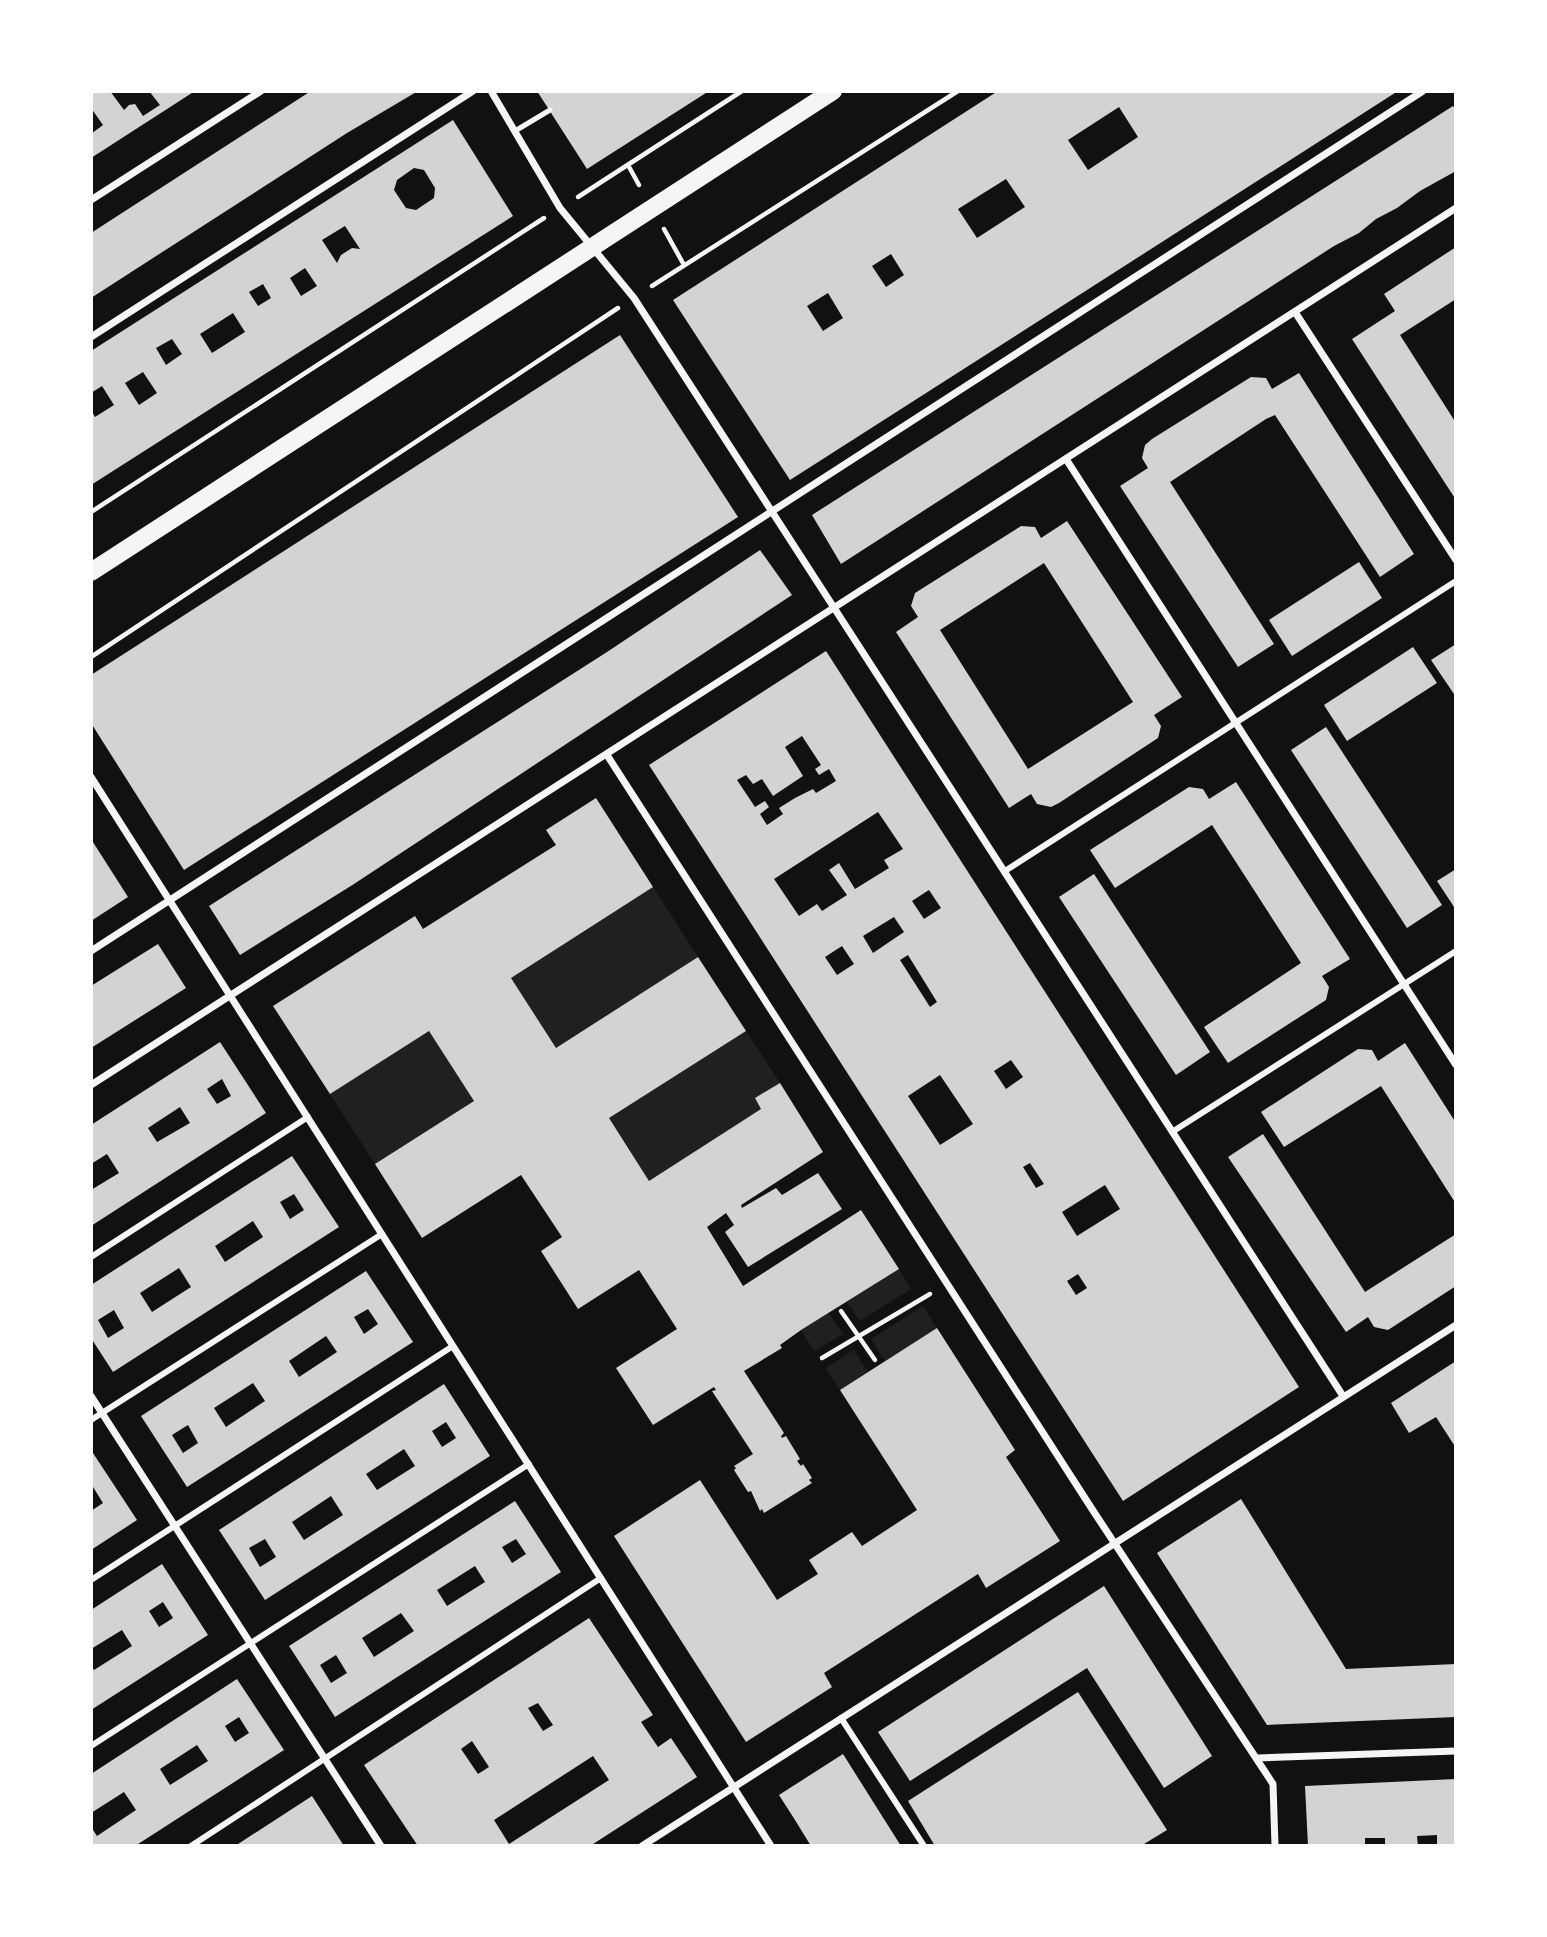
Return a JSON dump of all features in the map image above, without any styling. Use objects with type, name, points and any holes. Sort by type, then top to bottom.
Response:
[{"type":"main road","points":[[91,572],[833,91]]},
{"type":"street","points":[[91,200],[261,91]]},
{"type":"street","points":[[91,337],[473,91]]},
{"type":"street","points":[[491,91],[560,208],[634,298],[1343,1396]]},
{"type":"street","points":[[91,951],[1423,91]]},
{"type":"street","points":[[91,1085],[1456,208]]},
{"type":"street","points":[[1295,312],[1456,560]]},
{"type":"street","points":[[1066,459],[1456,1065]]},
{"type":"street","points":[[1005,872],[1456,581]]},
{"type":"street","points":[[607,755],[1273,1784],[1275,1846]]},
{"type":"street","points":[[91,776],[771,1846]]},
{"type":"street","points":[[1172,1132],[1456,951]]},
{"type":"street","points":[[91,1257],[308,1117]]},
{"type":"street","points":[[91,1420],[382,1234]]},
{"type":"street","points":[[642,1846],[1456,1325]]},
{"type":"street","points":[[91,1580],[453,1346]]},
{"type":"street","points":[[91,1396],[382,1846]]},
{"type":"street","points":[[91,1746],[529,1464]]},
{"type":"street","points":[[191,1846],[601,1578]]},
{"type":"street","points":[[841,1718],[924,1846]]},
{"type":"street","points":[[1257,1758],[1456,1751]]},
{"type":"lane","points":[[515,131],[550,110]]},
{"type":"path","points":[[594,187],[742,91]]},
{"type":"path","points":[[652,285],[958,91]]},
{"type":"path","points":[[91,512],[548,216]]},
{"type":"path","points":[[91,657],[617,309]]},
{"type":"path","points":[[822,1358],[947,1284]]},
{"type":"path","points":[[841,1311],[875,1360]]},
{"type":"shaded area","points":[[653,887],[698,957],[556,1048],[511,978]]},
{"type":"shaded area","points":[[429,1031],[474,1101],[375,1164],[330,1094]]},
{"type":"shaded area","points":[[746,1031],[780,1083],[761,1109],[649,1181],[609,1118]]},
{"type":"shaded area","points":[[899,1269],[911,1289],[860,1321],[847,1302]]},
{"type":"shaded area","points":[[923,1306],[937,1328],[885,1361],[871,1339]]},
{"type":"shaded area","points":[[829,1313],[843,1334],[814,1351],[801,1330]]},
{"type":"shaded area","points":[[854,1350],[868,1372],[840,1390],[826,1368]]},
{"type":"building","points":[[91,91],[110,91],[124,110],[135,104],[143,116],[160,105],[149,91],[195,91],[91,158],[91,134],[103,125],[91,108]]},
{"type":"building","points":[[311,91],[418,91],[347,133],[91,298],[91,233]]},
{"type":"building","points":[[537,91],[709,91],[587,169]]},
{"type":"building","points":[[998,91],[1398,91],[790,480],[673,300]],"holes":[[[1119,107],[1138,137],[1088,170],[1068,140]],[[1006,179],[1025,207],[977,238],[958,209]],[[891,254],[904,275],[886,287],[872,266]],[[828,293],[843,318],[823,331],[807,306]]]},
{"type":"building","points":[[1453,106],[1456,110],[1456,171],[1376,219],[1359,233],[1334,246],[841,564],[812,515]]},
{"type":"building","points":[[453,120],[513,216],[91,485],[91,410],[95,417],[114,405],[102,386],[91,393],[91,351]],"holes":[[[414,168],[424,170],[435,188],[434,198],[416,210],[406,208],[394,190],[397,180]],[[345,226],[360,249],[352,248],[341,255],[337,263],[322,240]],[[305,268],[317,286],[301,296],[290,278]],[[263,284],[271,298],[258,306],[249,292]],[[233,313],[245,332],[212,353],[200,334]],[[172,339],[182,354],[166,365],[156,348]],[[143,372],[157,393],[139,405],[125,383]]]},
{"type":"building","points":[[1456,247],[1456,299],[1400,335],[1456,423],[1456,500],[1352,339],[1395,311],[1384,294]]},
{"type":"building","points":[[620,335],[738,517],[184,870],[91,723],[91,675]]},
{"type":"building","points":[[1299,373],[1414,554],[1380,577],[1275,415],[1266,419],[1170,482],[1274,644],[1238,667],[1120,486],[1148,468],[1142,458],[1145,445],[1152,439],[1251,377],[1266,378],[1272,389]]},
{"type":"building","points":[[1067,521],[1182,697],[1154,715],[1161,726],[1158,738],[1059,803],[1051,807],[1037,804],[1031,794],[1009,808],[896,632],[918,617],[911,606],[915,593],[1021,526],[1035,527],[1041,538]],"holes":[[[1044,563],[1133,702],[1028,769],[940,630]]]},
{"type":"building","points":[[760,550],[792,595],[354,884],[240,955],[209,906],[607,652]]},
{"type":"building","points":[[1359,562],[1382,598],[1292,656],[1269,620]]},
{"type":"building","points":[[1456,644],[1456,697],[1431,660]]},
{"type":"building","points":[[1413,647],[1437,683],[1347,741],[1324,705]]},
{"type":"building","points":[[826,651],[1299,1387],[1123,1501],[649,765]],"holes":[[[802,736],[821,765],[815,769],[819,775],[829,769],[836,781],[816,793],[813,789],[779,808],[783,814],[767,825],[760,814],[769,807],[765,801],[755,807],[737,780],[746,775],[753,784],[762,779],[773,796],[803,776],[785,747]],[[878,812],[903,849],[884,860],[889,868],[855,889],[839,863],[829,870],[847,895],[822,911],[817,904],[799,916],[774,879]],[[929,890],[941,908],[924,919],[912,901]],[[894,917],[904,932],[873,953],[863,936]],[[842,946],[854,964],[837,975],[825,957]],[[908,955],[937,1002],[930,1007],[900,960]],[[1011,1060],[1023,1077],[1006,1089],[994,1071]],[[940,1075],[973,1124],[940,1145],[908,1096]],[[1030,1163],[1044,1184],[1036,1188],[1023,1167]],[[1105,1185],[1120,1209],[1077,1236],[1062,1212]],[[1078,1274],[1087,1288],[1076,1295],[1067,1281]]]},
{"type":"building","points":[[1326,727],[1442,905],[1407,928],[1291,750]]},
{"type":"building","points":[[1236,782],[1350,959],[1322,976],[1329,987],[1326,1000],[1228,1063],[1204,1027],[1301,963],[1212,825],[1115,888],[1090,850],[1189,787],[1203,789],[1209,799]]},
{"type":"building","points":[[596,798],[653,887],[511,978],[556,1048],[698,957],[746,1031],[609,1118],[649,1181],[761,1109],[755,1098],[780,1083],[823,1152],[741,1205],[742,1208],[776,1188],[782,1195],[818,1173],[842,1209],[748,1267],[725,1232],[734,1225],[726,1213],[707,1227],[743,1286],[861,1210],[899,1269],[801,1330],[780,1345],[782,1348],[744,1371],[784,1433],[782,1438],[786,1436],[800,1459],[797,1461],[801,1466],[803,1464],[812,1478],[809,1480],[812,1483],[764,1513],[762,1509],[760,1511],[751,1491],[748,1492],[734,1470],[734,1466],[753,1454],[712,1391],[716,1390],[714,1387],[653,1425],[616,1368],[677,1329],[639,1270],[578,1309],[541,1251],[562,1237],[521,1175],[422,1238],[375,1164],[474,1101],[429,1031],[330,1094],[273,1006],[415,916],[423,929],[556,845],[546,830]]},
{"type":"building","points":[[91,839],[128,897],[91,921]]},
{"type":"building","points":[[1456,869],[1456,910],[1437,881]]},
{"type":"building","points":[[1094,874],[1210,1052],[1176,1075],[1059,897]]},
{"type":"building","points":[[158,944],[186,988],[91,1048],[91,986]]},
{"type":"building","points":[[220,1042],[266,1113],[91,1226],[91,1190],[119,1173],[107,1154],[91,1164],[91,1125]],"holes":[[[222,1079],[231,1096],[217,1104],[207,1089]],[[180,1107],[190,1123],[157,1142],[148,1128]]]},
{"type":"building","points":[[1405,1043],[1456,1123],[1456,1204],[1381,1086],[1284,1147],[1261,1112],[1358,1049],[1372,1050],[1378,1061]]},
{"type":"building","points":[[1263,1134],[1365,1292],[1456,1234],[1456,1286],[1388,1330],[1374,1327],[1368,1317],[1346,1332],[1228,1157]]},
{"type":"building","points":[[292,1156],[339,1227],[113,1372],[91,1338],[91,1285]],"holes":[[[294,1194],[304,1210],[290,1219],[280,1202]],[[253,1221],[263,1237],[225,1262],[215,1246]],[[179,1268],[191,1287],[152,1312],[140,1293]],[[114,1310],[124,1328],[108,1338],[98,1320]]]},
{"type":"building","points":[[366,1271],[413,1342],[187,1487],[141,1416]],"holes":[[[368,1309],[378,1324],[364,1334],[354,1317]],[[326,1336],[337,1352],[299,1377],[289,1361]],[[253,1383],[265,1401],[226,1427],[214,1408]],[[188,1425],[198,1443],[183,1453],[172,1435]]]},
{"type":"building","points":[[937,1328],[1015,1450],[1006,1457],[1060,1541],[986,1588],[978,1574],[824,1673],[832,1687],[746,1742],[614,1536],[700,1480],[777,1600],[818,1574],[809,1560],[852,1532],[862,1546],[917,1510],[840,1390]]},
{"type":"building","points":[[1456,1361],[1456,1448],[1436,1417],[1409,1433],[1391,1403]]},
{"type":"building","points":[[444,1384],[490,1456],[265,1600],[219,1530]],"holes":[[[446,1422],[456,1438],[442,1447],[432,1431]],[[404,1449],[415,1466],[377,1490],[366,1474]],[[331,1496],[343,1515],[304,1540],[292,1522]],[[265,1539],[276,1557],[260,1567],[249,1548]]]},
{"type":"building","points":[[91,1450],[137,1520],[91,1550],[91,1511],[103,1503],[93,1487],[91,1488]]},
{"type":"building","points":[[1241,1499],[1346,1669],[1456,1664],[1456,1717],[1267,1725],[1157,1553]]},
{"type":"building","points":[[515,1501],[561,1572],[335,1717],[289,1646]],"holes":[[[516,1539],[526,1554],[512,1563],[502,1547]],[[475,1566],[485,1582],[447,1606],[437,1590]],[[401,1613],[414,1631],[374,1657],[362,1638]],[[336,1655],[347,1673],[331,1683],[320,1665]]]},
{"type":"building","points":[[162,1564],[208,1635],[91,1710],[91,1666],[94,1670],[132,1646],[122,1630],[91,1649],[91,1610]],"holes":[[[163,1602],[173,1618],[159,1627],[149,1611]]]},
{"type":"building","points":[[1104,1586],[1212,1756],[1164,1788],[1087,1668],[910,1781],[878,1732]]},
{"type":"building","points":[[589,1618],[653,1715],[641,1722],[658,1747],[671,1738],[697,1777],[590,1846],[418,1846],[364,1765]],"holes":[[[538,1703],[553,1725],[543,1731],[528,1708]],[[472,1741],[489,1767],[478,1774],[461,1749]],[[593,1756],[609,1780],[509,1844],[494,1820]]]},
{"type":"building","points":[[237,1679],[284,1750],[135,1846],[91,1846],[91,1827],[97,1836],[136,1810],[124,1792],[91,1813],[91,1774]],"holes":[[[239,1717],[249,1733],[235,1742],[225,1726]],[[197,1745],[208,1761],[170,1785],[160,1769]]]},
{"type":"building","points":[[1078,1692],[1167,1830],[1144,1844],[935,1846],[908,1801]]},
{"type":"building","points":[[843,1754],[901,1846],[811,1846],[779,1795]]},
{"type":"building","points":[[1456,1779],[1456,1846],[1437,1846],[1437,1835],[1417,1836],[1418,1846],[1385,1846],[1385,1838],[1365,1838],[1365,1846],[1308,1846],[1305,1786]]},
{"type":"building","points":[[312,1796],[344,1846],[235,1846]]}]
